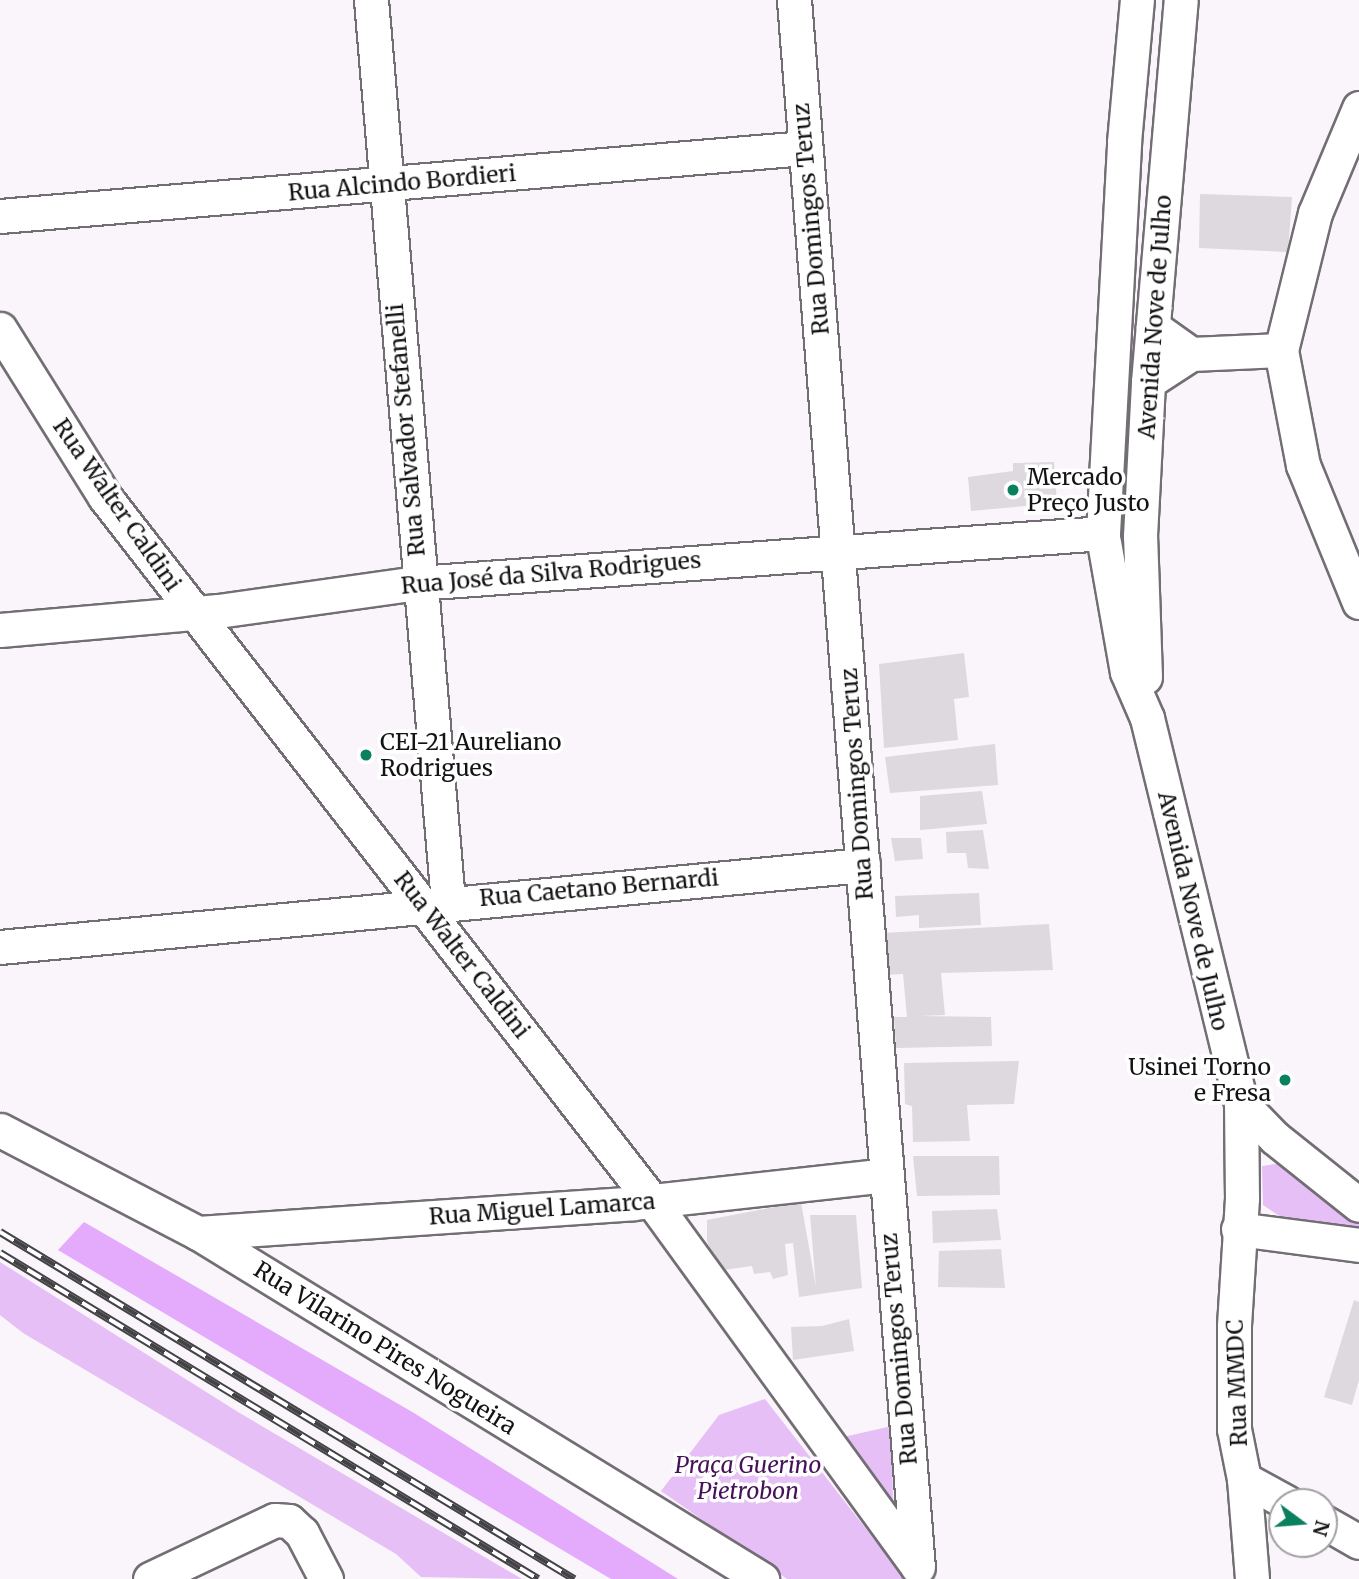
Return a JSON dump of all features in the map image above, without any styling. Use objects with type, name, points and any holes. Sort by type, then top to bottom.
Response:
[{"type":"street","name":"Rua Salvador Stefanelli","points":[[371,0],[418,583],[436,903]]},
{"type":"street","name":"Rua Domingos Teruz","points":[[794,0],[804,148],[840,549],[885,1175],[923,1573]]},
{"type":"street","name":"Avenida Nove de Julho","points":[[1137,0],[1124,142],[1103,537],[1127,672],[1147,718],[1241,1103],[1238,1229]]},
{"type":"street","name":"Avenida Nove de Julho","points":[[1147,718],[1140,536],[1148,382],[1181,0]]},
{"type":"street","points":[[1359,108],[1315,213],[1281,351],[1303,465],[1359,602]]},
{"type":"street","name":"Rua Alcindo Bordieri","points":[[0,216],[804,148]]},
{"type":"street","points":[[1153,327],[1191,354]]},
{"type":"street","name":"Rua Walter Caldini","points":[[0,329],[105,497],[193,613],[436,903],[923,1573]]},
{"type":"street","points":[[1148,382],[1191,354],[1281,351]]},
{"type":"street","name":"Rua José da Silva Rodrigues","points":[[0,630],[193,613],[418,583],[840,549],[1103,537],[1110,550],[1129,552],[1140,536]]},
{"type":"street","name":"Rua Caetano Bernardi","points":[[0,947],[436,903],[863,865]]},
{"type":"street","points":[[1241,1103],[1275,1138],[1359,1205]]},
{"type":"street","name":"Rua Vilarino Pires Nogueira","points":[[0,1130],[198,1233],[762,1579]]},
{"type":"street","name":"Rua Miguel Lamarca","points":[[198,1233],[652,1201],[885,1175]]},
{"type":"street","points":[[1238,1229],[1359,1245]]},
{"type":"street","name":"Rua MMDC","points":[[1238,1229],[1234,1429],[1244,1479],[1252,1579]]},
{"type":"street","points":[[1244,1479],[1268,1492]]},
{"type":"street","points":[[150,1579],[275,1520],[289,1521],[302,1533],[326,1579]]},
{"type":"street","points":[[1338,1530],[1359,1542]]},
{"type":"green space","points":[[1282,1163],[1359,1215],[1359,1233],[1287,1221],[1263,1205],[1262,1166]]},
{"type":"green space","points":[[0,1262],[238,1412],[522,1579],[421,1577],[396,1554],[23,1333],[0,1315]]},
{"type":"green space","name":"Praça Guerino Pietrobon","points":[[765,1399],[905,1579],[787,1579],[661,1491],[719,1415]]},
{"type":"green space","points":[[892,1426],[893,1511],[839,1438]]},
{"type":"shaded area","points":[[84,1222],[414,1413],[678,1579],[611,1579],[58,1250]]},
{"type":"building","points":[[1200,194],[1292,197],[1288,252],[1199,248]]},
{"type":"building","name":"Mercado Preço Justo","points":[[1054,462],[1057,503],[971,511],[968,477],[1013,471],[1013,463]]},
{"type":"building","points":[[964,653],[969,697],[954,699],[958,740],[884,748],[879,664]]},
{"type":"building","points":[[995,744],[998,785],[890,793],[885,757]]},
{"type":"building","points":[[982,791],[987,824],[920,830],[920,796]]},
{"type":"building","points":[[983,830],[989,869],[968,868],[966,853],[947,853],[946,832]]},
{"type":"building","points":[[891,838],[921,838],[923,859],[895,861]]},
{"type":"building","points":[[979,893],[981,925],[919,928],[919,915],[896,917],[895,896]]},
{"type":"building","points":[[1049,924],[1053,970],[941,973],[945,1015],[919,1016],[991,1017],[992,1046],[896,1048],[894,1017],[907,1017],[903,974],[886,975],[882,933]]},
{"type":"building","points":[[1019,1061],[1014,1104],[967,1105],[970,1141],[913,1142],[912,1106],[905,1104],[904,1063]]},
{"type":"building","points":[[913,1156],[999,1156],[1000,1195],[917,1196]]},
{"type":"building","points":[[801,1202],[816,1287],[810,1215],[856,1215],[862,1288],[799,1297],[793,1243],[785,1244],[788,1275],[773,1279],[770,1272],[754,1274],[752,1266],[717,1271],[707,1241],[707,1220]]},
{"type":"building","points":[[997,1209],[1001,1240],[933,1243],[932,1211]]},
{"type":"building","points":[[1001,1249],[1005,1288],[938,1287],[939,1251]]},
{"type":"building","points":[[1354,1300],[1359,1302],[1359,1380],[1352,1405],[1324,1397]]},
{"type":"building","points":[[849,1319],[854,1351],[793,1360],[791,1327],[822,1326]]},
{"type":"railway","points":[[0,1232],[574,1579]]},
{"type":"railway","points":[[0,1253],[538,1579]]},
{"type":"place","name":"Mercado Preço Justo","points":[[1013,490]]},
{"type":"place","name":"CEI-21 Aureliano Rodrigues","points":[[366,755]]},
{"type":"place","name":"Usinei Torno e Fresa","points":[[1285,1080]]}]
